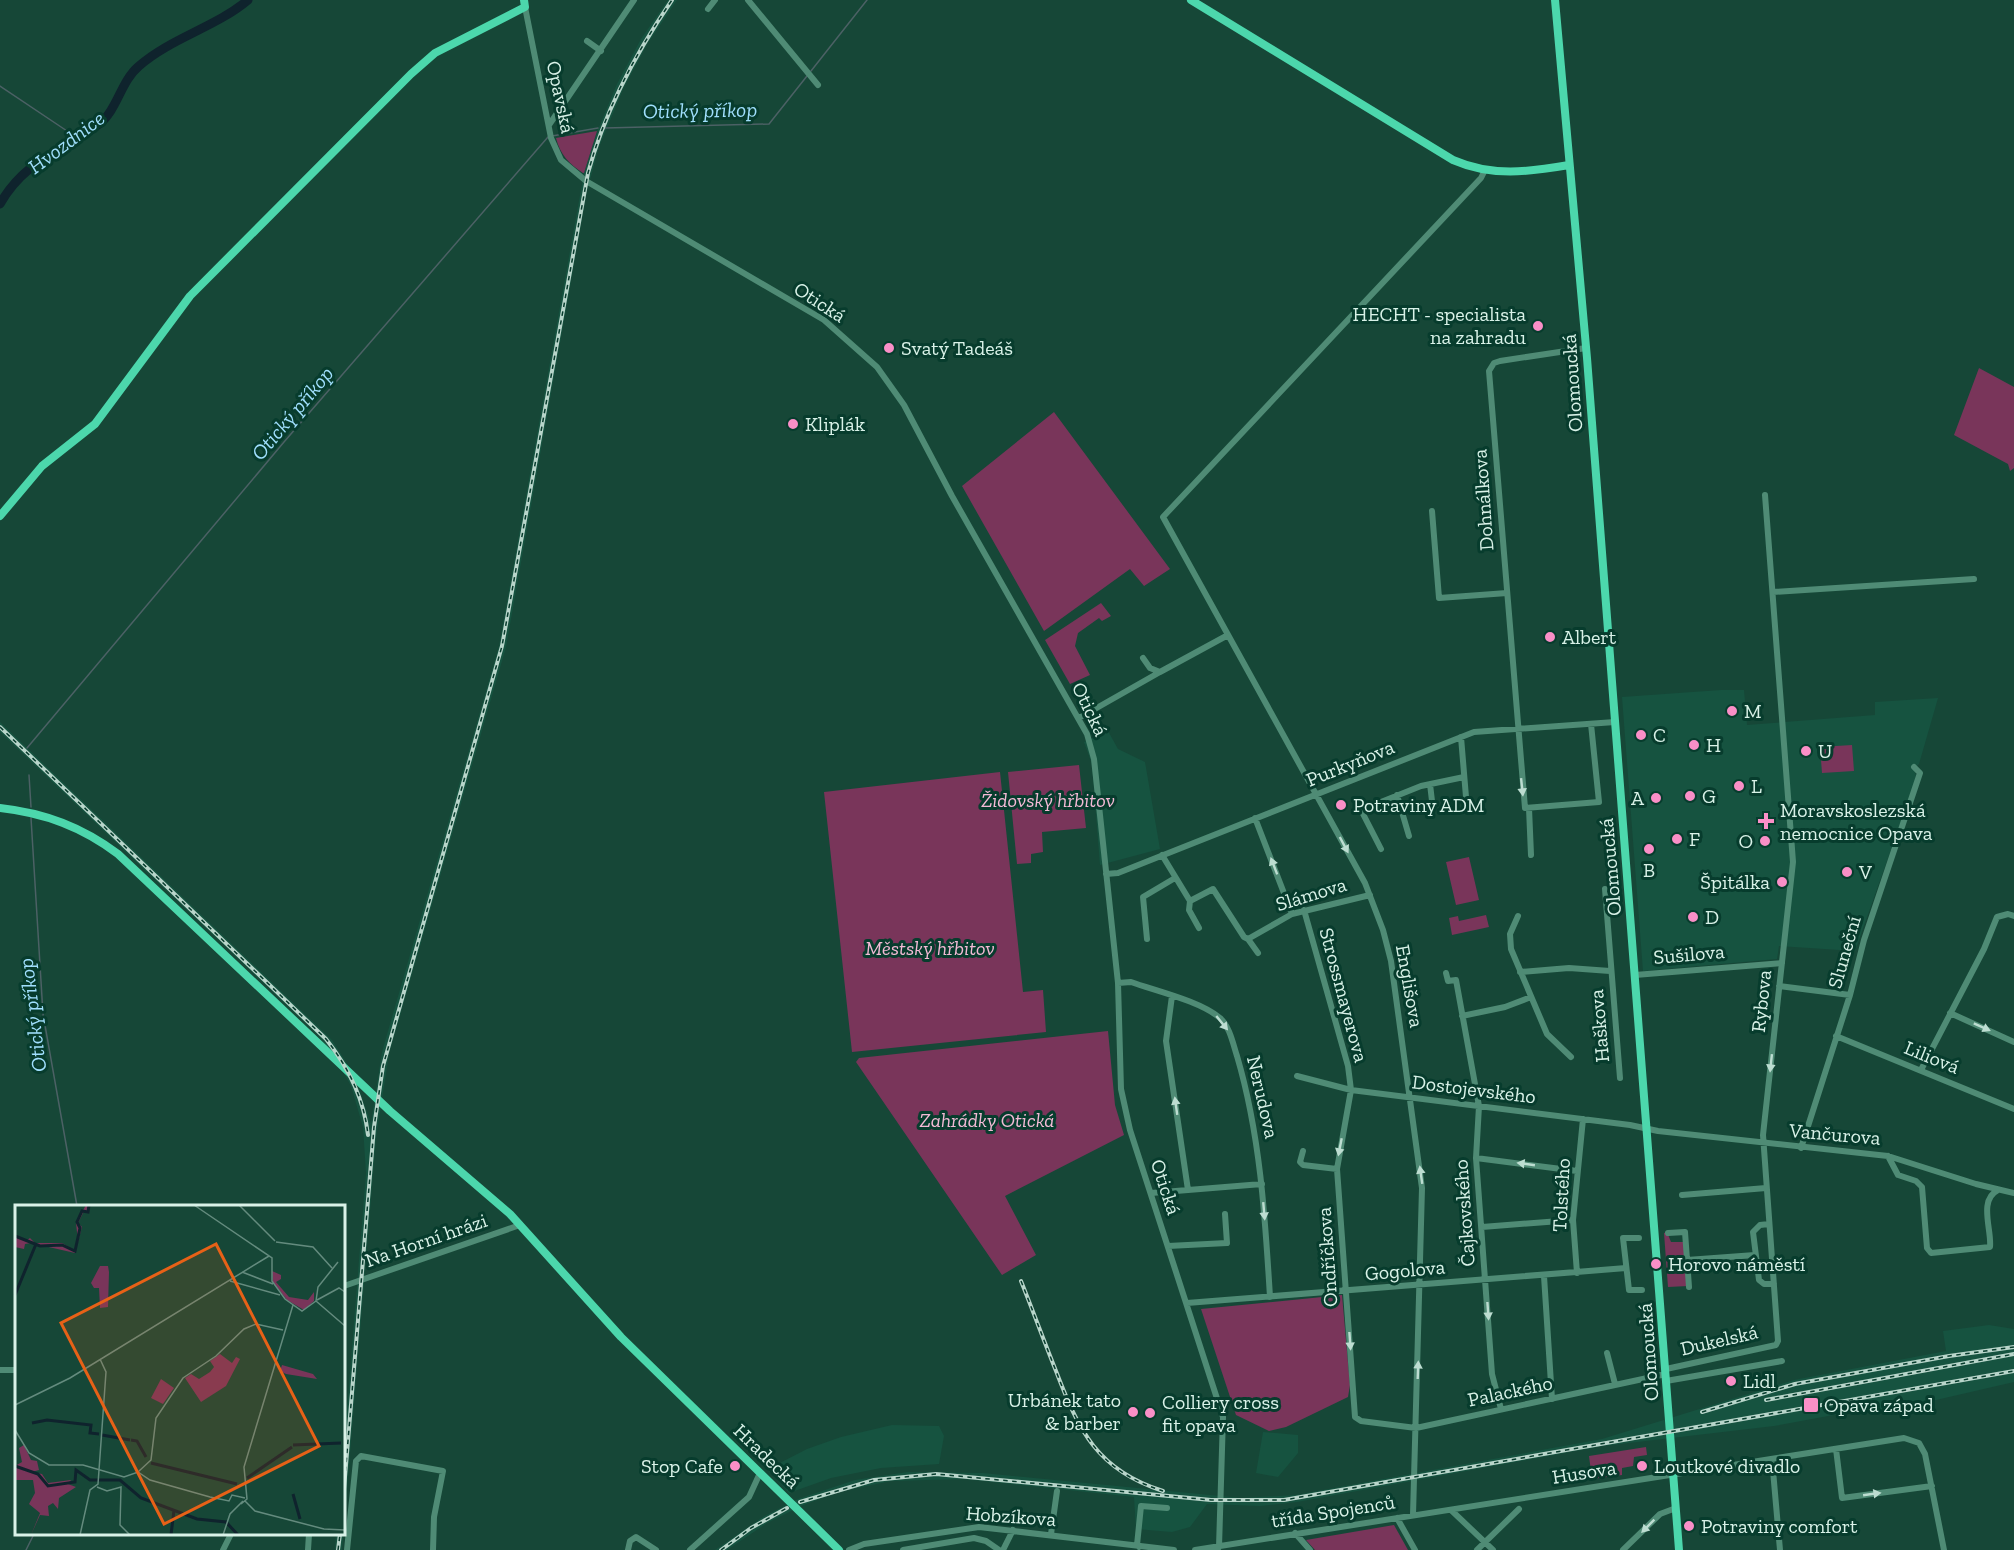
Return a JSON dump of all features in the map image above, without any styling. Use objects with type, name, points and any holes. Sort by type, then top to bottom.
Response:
[{"type":"main road","points":[[1191,0],[1437,152],[1461,163],[1485,170],[1519,172],[1569,165]]},
{"type":"main road","name":"Olomoucká","points":[[1555,0],[1586,348],[1679,1550]]},
{"type":"main road","points":[[0,516],[42,466],[101,417],[190,296],[435,53],[525,3]]},
{"type":"main road","name":"Hradecká","points":[[0,808],[37,814],[69,824],[118,854],[390,1111],[520,1224],[601,1316],[839,1550]]},
{"type":"street","points":[[549,125],[634,0]]},
{"type":"street","points":[[708,9],[715,0]]},
{"type":"street","points":[[748,0],[818,85]]},
{"type":"street","name":"Opavská","points":[[525,3],[551,135],[561,160],[586,181]]},
{"type":"street","points":[[587,41],[601,51]]},
{"type":"street","name":"Englišova","points":[[1413,1515],[1422,1188],[1391,961],[1370,895],[1163,517],[1481,178],[1485,170]]},
{"type":"street","name":"Otická","points":[[586,181],[824,320],[877,367],[904,405],[952,496],[1079,718],[1093,752],[1118,983],[1122,1096],[1223,1417],[1218,1548]]},
{"type":"street","name":"Dohnálkova","points":[[1516,729],[1490,368],[1500,361],[1586,348]]},
{"type":"street","name":"Rybova","points":[[1765,495],[1793,862],[1763,1143],[1778,1341]]},
{"type":"street","points":[[1432,511],[1438,598],[1507,593]]},
{"type":"street","points":[[1773,592],[1974,579]]},
{"type":"street","points":[[1079,718],[1228,635]]},
{"type":"street","points":[[1143,658],[1150,668],[1160,672]]},
{"type":"street","name":"Purkyňova","points":[[1106,874],[1118,873],[1474,732],[1615,722]]},
{"type":"street","name":"Olomoucká","points":[[1529,808],[1599,802],[1591,724]]},
{"type":"street","points":[[1516,729],[1524,808],[1529,808],[1532,855]]},
{"type":"street","points":[[1461,737],[1467,809]]},
{"type":"street","name":"Sluneční","points":[[1801,1148],[1850,995],[1864,940],[1920,773],[1914,767]]},
{"type":"street","points":[[1381,849],[1361,810],[1430,784],[1464,777]]},
{"type":"street","points":[[1430,784],[1432,801]]},
{"type":"street","points":[[1397,795],[1409,836]]},
{"type":"street","points":[[1256,818],[1292,914]]},
{"type":"street","points":[[1162,855],[1190,902],[1189,910],[1199,928]]},
{"type":"street","points":[[1148,939],[1143,897],[1174,878]]},
{"type":"street","points":[[1190,902],[1213,889],[1244,937],[1258,953]]},
{"type":"street","name":"Haškova","points":[[1605,889],[1620,1078]]},
{"type":"street","name":"Slámova","points":[[1248,939],[1278,919],[1304,910],[1370,895]]},
{"type":"street","name":"Strossmayerova","points":[[1304,910],[1348,1066],[1352,1090]]},
{"type":"street","points":[[1921,1070],[1984,950],[1997,917],[2008,914],[2014,916]]},
{"type":"street","name":"Haškova","points":[[1518,916],[1509,940],[1520,972],[1547,1034],[1571,1057]]},
{"type":"street","name":"Sušilova","points":[[1635,975],[1782,963]]},
{"type":"street","name":"Haškova","points":[[1520,972],[1569,968],[1610,971]]},
{"type":"street","name":"Čajkovského","points":[[1446,974],[1448,981],[1456,980],[1479,1106],[1476,1158],[1492,1374],[1501,1409]]},
{"type":"street","name":"Nerudova","points":[[1118,983],[1131,982],[1172,996],[1221,1019],[1230,1034],[1247,1092],[1259,1150],[1270,1297]]},
{"type":"street","points":[[1779,986],[1850,995]]},
{"type":"street","points":[[1172,996],[1168,1015],[1168,1049],[1188,1190]]},
{"type":"street","points":[[1462,1016],[1505,1007],[1531,997]]},
{"type":"street","points":[[1950,1013],[2014,1042]]},
{"type":"street","name":"Liliová","points":[[1836,1036],[2014,1109]]},
{"type":"street","name":"Dostojevského","points":[[1297,1076],[1352,1090],[1648,1129]]},
{"type":"street","name":"Ondříčkova","points":[[1352,1090],[1337,1170],[1355,1417],[1361,1421]]},
{"type":"street","name":"Tolstého","points":[[1577,1273],[1573,1220],[1583,1119]]},
{"type":"street","name":"Vančurova","points":[[1648,1129],[1888,1156],[2014,1193]]},
{"type":"street","points":[[1302,1151],[1303,1165],[1337,1170]]},
{"type":"street","points":[[1888,1156],[1898,1175],[1916,1181],[1922,1187],[1927,1248],[1931,1253],[1990,1247],[1988,1204],[1991,1196],[1998,1190]]},
{"type":"street","points":[[1476,1158],[1577,1171]]},
{"type":"street","points":[[1151,1193],[1262,1184]]},
{"type":"street","points":[[1682,1195],[1766,1188]]},
{"type":"street","points":[[1168,1246],[1227,1243],[1225,1214]]},
{"type":"street","points":[[1482,1227],[1573,1220]]},
{"type":"street","name":"Na Horní hrázi","points":[[345,1286],[520,1224]]},
{"type":"street","points":[[1769,1224],[1760,1225],[1753,1232],[1759,1281],[1764,1284],[1774,1284]]},
{"type":"street","points":[[1668,1233],[1685,1232],[1689,1287]]},
{"type":"street","points":[[1639,1238],[1623,1238],[1629,1290],[1642,1290]]},
{"type":"street","points":[[1687,1260],[1755,1255]]},
{"type":"street","name":"Gogolova","points":[[1187,1303],[1626,1268]]},
{"type":"street","points":[[1544,1276],[1552,1399]]},
{"type":"street","name":"Dukelská","points":[[1666,1375],[1776,1345],[1778,1341]]},
{"type":"street","points":[[1607,1353],[1615,1384]]},
{"type":"street","points":[[1666,1375],[1782,1361]]},
{"type":"street","name":"Palackého","points":[[1361,1421],[1416,1428],[1666,1375]]},
{"type":"street","name":"Husova","points":[[1451,1510],[1904,1438],[1915,1440],[1923,1448],[1932,1486]]},
{"type":"street","points":[[1836,1449],[1842,1498]]},
{"type":"street","points":[[347,1550],[358,1457],[443,1472],[434,1516],[434,1550]]},
{"type":"street","points":[[1772,1459],[1780,1550]]},
{"type":"street","points":[[690,1550],[746,1501],[760,1473]]},
{"type":"street","points":[[1833,1499],[1932,1486],[1944,1550]]},
{"type":"street","points":[[1051,1534],[1056,1491]]},
{"type":"street","points":[[1137,1545],[1141,1506],[1167,1508]]},
{"type":"street","points":[[1623,1550],[1660,1514],[1676,1508]]},
{"type":"street","points":[[1477,1550],[1519,1509]]},
{"type":"street","points":[[1451,1510],[1492,1550]]},
{"type":"street","name":"třída Spojenců","points":[[1218,1548],[1295,1533],[1451,1510]]},
{"type":"street","points":[[1397,1518],[1415,1550]]},
{"type":"street","points":[[984,1539],[986,1527]]},
{"type":"street","name":"Hobzíkova","points":[[849,1550],[859,1545],[884,1540],[946,1530],[986,1527],[1174,1550]]},
{"type":"street","points":[[903,1550],[974,1538],[984,1539],[1001,1550],[1013,1530]]},
{"type":"street","points":[[1295,1533],[1310,1550]]},
{"type":"street","points":[[223,1550],[230,1535]]},
{"type":"street","points":[[308,1550],[309,1535]]},
{"type":"street","points":[[628,1550],[632,1539],[639,1538],[656,1550]]},
{"type":"street","points":[[884,1540],[886,1549]]},
{"type":"street","points":[[1241,1550],[1244,1542]]},
{"type":"street","name":"Hobzíkova","points":[[1137,1545],[1146,1550]]},
{"type":"street","points":[[1195,1550],[1218,1548]]},
{"type":"shaded area","points":[[668,0],[677,0],[648,43],[624,87],[599,147],[587,191],[506,647],[389,1054],[376,1138],[345,1514],[345,1435],[366,1173],[363,1127],[351,1086],[335,1057],[316,1033],[0,732],[0,722],[332,1040],[353,1073],[371,1123],[382,1052],[499,646],[584,173],[597,132],[617,84],[641,39]]},
{"type":"shaded area","name":"Moravskoslezská nemocnice Opava","points":[[1744,690],[1747,725],[1875,715],[1875,702],[1938,698],[1919,764],[1914,769],[1916,775],[1913,788],[1855,951],[1779,946],[1777,959],[1643,971],[1622,697]]},
{"type":"shaded area","points":[[1108,731],[1118,749],[1145,762],[1160,849],[1100,865],[1092,764],[1084,742]]},
{"type":"shaded area","points":[[1989,1325],[2014,1329],[2014,1382],[1897,1409],[1839,1414],[1774,1426],[1603,1446],[1297,1502],[1260,1506],[1207,1504],[1190,1527],[1172,1532],[1136,1529],[1134,1497],[965,1479],[891,1481],[838,1492],[801,1506],[767,1523],[727,1550],[715,1550],[763,1517],[798,1499],[855,1480],[908,1472],[983,1473],[1241,1498],[1296,1495],[1602,1439],[1794,1380],[1946,1351],[1943,1331]]},
{"type":"shaded area","points":[[892,1425],[939,1426],[944,1436],[939,1464],[881,1468],[831,1478],[789,1493],[771,1473],[774,1466],[807,1449],[841,1437]]},
{"type":"shaded area","points":[[1263,1432],[1298,1435],[1298,1453],[1278,1477],[1256,1473]]},
{"type":"shaded area","points":[[336,1535],[343,1535],[342,1550],[335,1550]]},
{"type":"green space","points":[[597,131],[583,173],[566,158],[556,138]]},
{"type":"green space","points":[[1979,368],[2014,387],[2014,468],[2010,471],[2008,464],[1954,435]]},
{"type":"green space","points":[[1054,412],[1170,569],[1144,586],[1130,569],[1044,631],[962,486]]},
{"type":"green space","points":[[1101,603],[1111,616],[1102,621],[1099,618],[1078,633],[1075,646],[1090,675],[1070,684],[1045,640]]},
{"type":"green space","points":[[1852,745],[1854,771],[1822,773],[1820,747]]},
{"type":"green space","name":"Židovský hřbitov","points":[[1079,765],[1086,828],[1042,832],[1043,852],[1031,854],[1031,863],[1017,864],[1008,772]]},
{"type":"green space","name":"Městský hřbitov","points":[[1000,772],[1023,992],[1043,990],[1046,1032],[852,1052],[824,792]]},
{"type":"green space","points":[[1469,857],[1479,900],[1456,905],[1446,862]]},
{"type":"green space","points":[[1486,915],[1489,927],[1452,935],[1449,918],[1458,916],[1459,921]]},
{"type":"green space","name":"Zahrádky Otická","points":[[1108,1031],[1115,1105],[1124,1135],[1005,1196],[1036,1255],[1002,1275],[856,1062],[859,1058]]},
{"type":"green space","points":[[1667,1232],[1671,1242],[1684,1242],[1688,1286],[1668,1287],[1664,1233]]},
{"type":"green space","points":[[1342,1295],[1350,1385],[1348,1397],[1286,1427],[1269,1431],[1236,1415],[1201,1309]]},
{"type":"green space","points":[[1646,1447],[1647,1455],[1634,1457],[1633,1466],[1622,1468],[1622,1475],[1592,1479],[1589,1456]]},
{"type":"green space","points":[[1394,1525],[1408,1550],[1315,1550],[1306,1540]]},
{"type":"waterway","name":"Hvozdnice","points":[[0,204],[10,189],[32,167],[84,135],[105,119],[127,80],[139,66],[165,48],[222,18],[248,0]]},
{"type":"waterway","name":"Otický příkop","points":[[811,71],[867,0]]},
{"type":"waterway","name":"Otický příkop","points":[[605,128],[769,124],[807,76]]},
{"type":"waterway","points":[[0,86],[76,137]]},
{"type":"waterway","name":"Otický příkop","points":[[552,136],[598,128]]},
{"type":"waterway","name":"Otický příkop","points":[[27,748],[284,442],[548,137]]},
{"type":"waterway","name":"Otický příkop","points":[[29,775],[31,807]]},
{"type":"waterway","name":"Otický příkop","points":[[31,818],[43,1014],[77,1205]]},
{"type":"waterway","name":"Otický příkop","points":[[26,1550],[34,1535]]},
{"type":"railway","points":[[345,1477],[374,1127],[383,1066],[502,646],[588,173],[603,127],[622,83],[672,0]]},
{"type":"railway","points":[[0,727],[326,1039],[342,1061],[354,1084],[363,1109],[368,1135]]},
{"type":"railway","points":[[1021,1281],[1064,1393],[1093,1446],[1122,1472],[1163,1491]]},
{"type":"railway","points":[[1702,1412],[1795,1384],[1949,1356],[2014,1347]]},
{"type":"railway","points":[[1766,1400],[2014,1354]]},
{"type":"railway","points":[[800,1502],[874,1480],[936,1474],[1211,1500],[1284,1500],[2014,1371]]},
{"type":"railway","points":[[721,1550],[751,1528],[787,1508]]},
{"type":"railway","points":[[338,1550],[340,1535]]},
{"type":"place","name":"HECHT - specialista na zahradu","points":[[1538,326]]},
{"type":"place","name":"Svatý Tadeáš","points":[[889,348]]},
{"type":"place","name":"Kliplák","points":[[793,424]]},
{"type":"place","name":"Albert","points":[[1550,637]]},
{"type":"place","name":"M","points":[[1732,711]]},
{"type":"place","name":"C","points":[[1641,735]]},
{"type":"place","name":"H","points":[[1694,745]]},
{"type":"place","name":"U","points":[[1806,751]]},
{"type":"place","name":"L","points":[[1739,786]]},
{"type":"place","name":"G","points":[[1690,796]]},
{"type":"place","name":"A","points":[[1656,798]]},
{"type":"place","name":"Potraviny ADM","points":[[1341,805]]},
{"type":"place","name":"Moravskoslezská nemocnice Opava","points":[[1766,821]]},
{"type":"place","name":"F","points":[[1677,839]]},
{"type":"place","name":"O","points":[[1765,841]]},
{"type":"place","name":"B","points":[[1649,849]]},
{"type":"place","name":"V","points":[[1847,872]]},
{"type":"place","name":"Špitálka","points":[[1782,882]]},
{"type":"place","name":"D","points":[[1693,917]]},
{"type":"place","name":"Horovo náměstí","points":[[1656,1264]]},
{"type":"place","name":"Lidl","points":[[1731,1381]]},
{"type":"place","name":"Opava západ","points":[[1811,1405]]},
{"type":"place","name":"Urbánek tato & barber","points":[[1133,1412]]},
{"type":"place","name":"Colliery cross fit opava","points":[[1150,1413]]},
{"type":"place","name":"Stop Cafe","points":[[735,1466]]},
{"type":"place","name":"Loutkové divadlo","points":[[1642,1466]]},
{"type":"place","name":"Potraviny comfort","points":[[1689,1526]]}]
